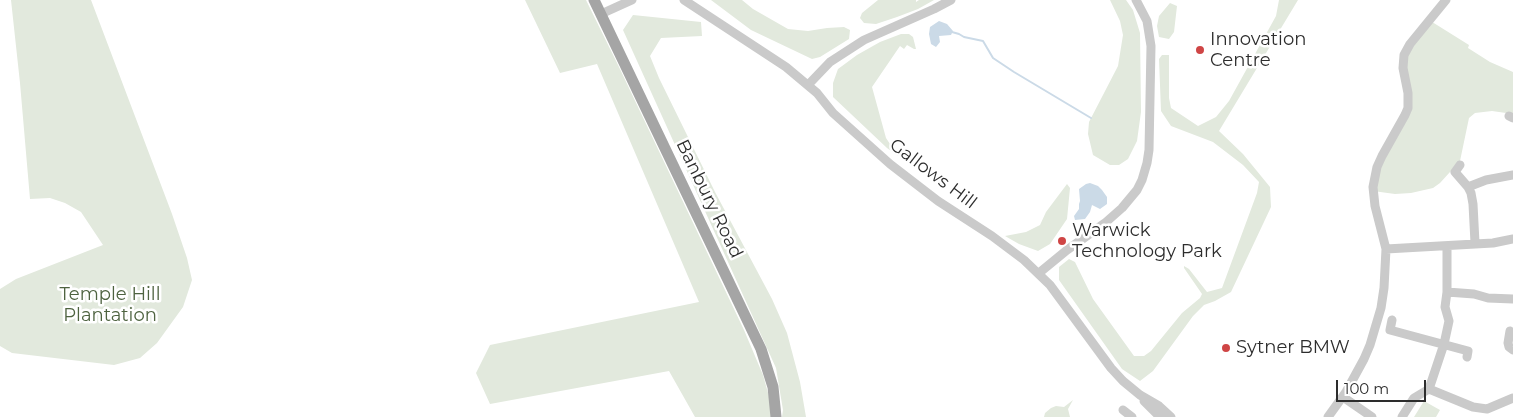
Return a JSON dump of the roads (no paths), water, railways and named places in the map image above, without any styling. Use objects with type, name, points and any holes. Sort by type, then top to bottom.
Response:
[{"type":"main road","name":"Banbury Road","points":[[594,0],[761,348],[773,387],[776,417]]},
{"type":"street","points":[[601,14],[632,0]]},
{"type":"street","points":[[808,85],[830,62],[864,40],[951,0]]},
{"type":"street","points":[[1039,273],[1122,208],[1137,190],[1145,172],[1149,150],[1151,46],[1147,21],[1136,0]]},
{"type":"street","points":[[1328,417],[1343,396],[1364,359],[1375,330],[1382,298],[1386,250],[1375,206],[1374,187],[1377,167],[1408,108],[1408,93],[1403,68],[1404,55],[1410,44],[1446,0]]},
{"type":"street","name":"Gallows Hill","points":[[683,1],[778,61],[817,93],[849,132],[938,201],[1010,249],[1039,273],[1060,297],[1111,368],[1160,417]]},
{"type":"street","points":[[1448,180],[1458,169],[1468,187],[1473,204],[1475,243]]},
{"type":"street","points":[[1468,187],[1486,180],[1513,175]]},
{"type":"street","points":[[1386,250],[1493,243],[1513,239]]},
{"type":"street","points":[[1432,391],[1449,321],[1445,307],[1447,292],[1447,246]]},
{"type":"street","points":[[1447,292],[1474,294],[1488,298],[1513,299]]},
{"type":"street","points":[[1386,339],[1392,320]]},
{"type":"street","points":[[1390,330],[1444,344],[1469,354]]},
{"type":"street","points":[[1510,331],[1508,343],[1509,347],[1513,350]]},
{"type":"street","points":[[1402,417],[1414,398],[1432,391],[1487,413],[1513,398]]},
{"type":"street","name":"Gallows Hill","points":[[1140,395],[1159,406],[1171,417]]},
{"type":"street","points":[[1343,396],[1372,417]]},
{"type":"street","points":[[1123,410],[1132,417]]},
{"type":"water","points":[[939,21],[947,24],[953,31],[951,35],[939,36],[940,42],[936,47],[931,44],[929,34],[930,27]]},
{"type":"water","points":[[1090,183],[1102,190],[1107,197],[1107,204],[1100,209],[1092,205],[1085,219],[1075,220],[1074,216],[1079,209],[1079,189]]},
{"type":"waterway","points":[[952,32],[983,41],[993,58],[1091,118]]},
{"type":"place","name":"Innovation Centre","points":[[1200,50]]},
{"type":"place","name":"Warwick Technology Park","points":[[1062,241]]},
{"type":"place","name":"Sytner BMW","points":[[1226,348]]},
{"type":"park label","name":"Temple Hill Plantation","points":[[110,305]]}]
